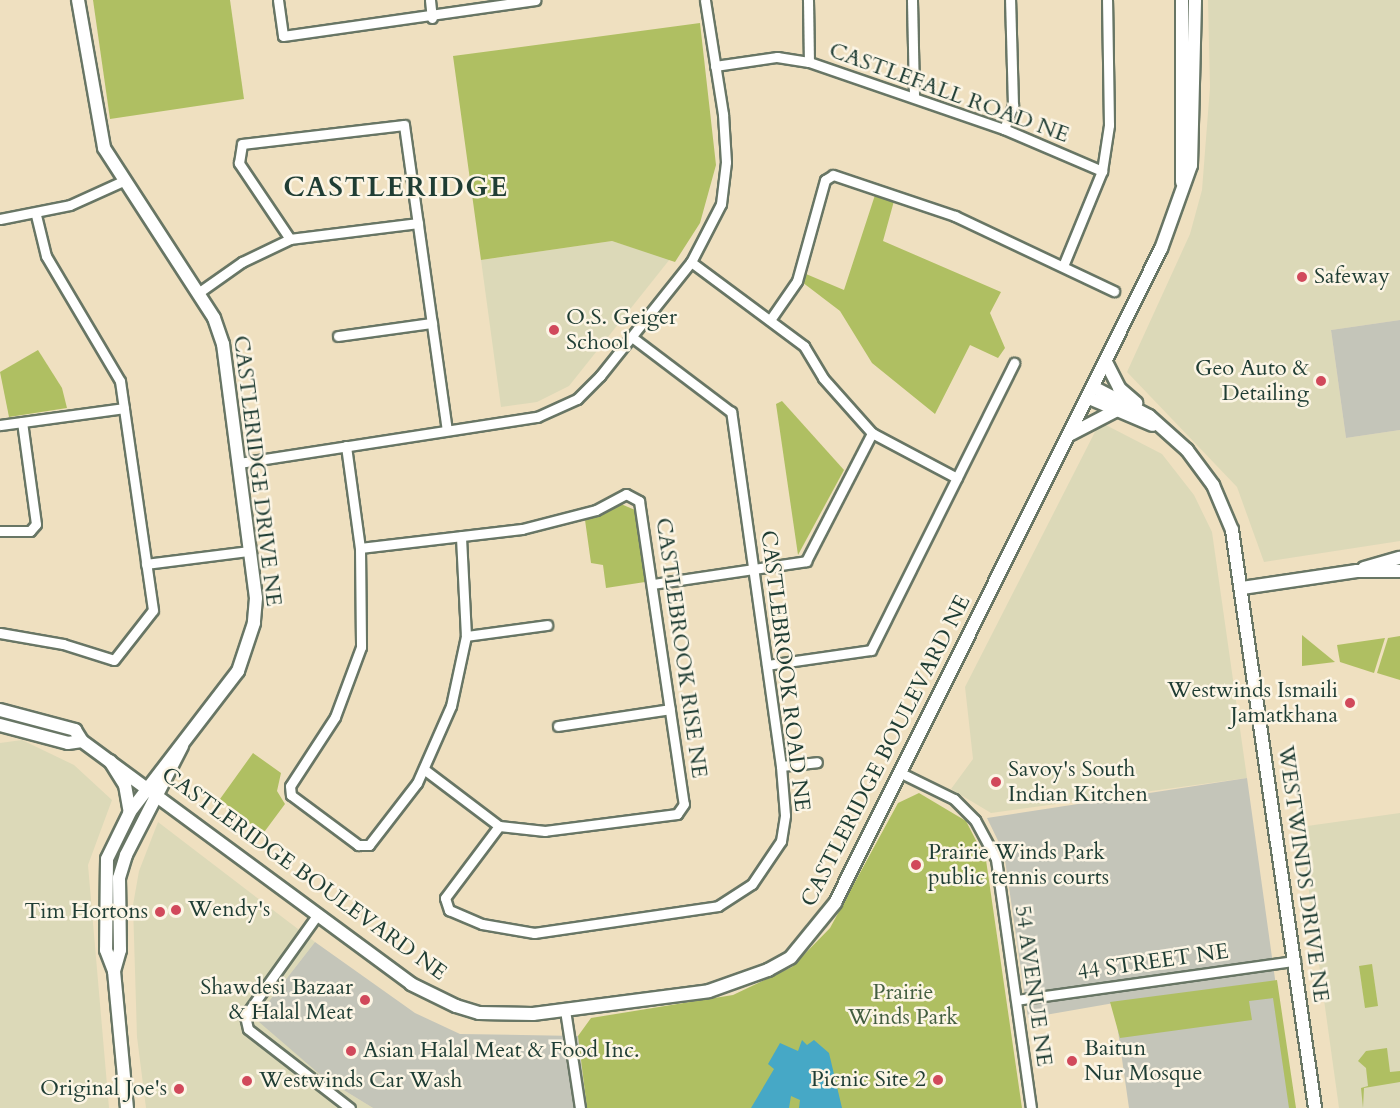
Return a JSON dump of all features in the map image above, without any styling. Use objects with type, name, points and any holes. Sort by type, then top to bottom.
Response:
[{"type":"street","name":"CASTLERIDGE DRIVE NE","points":[[78,0],[97,125],[123,181],[198,293],[223,345],[256,598],[248,648],[238,671],[182,746],[154,789]]},
{"type":"street","points":[[278,0],[283,36],[432,18],[535,0]]},
{"type":"street","points":[[430,0],[432,18]]},
{"type":"street","points":[[238,463],[557,410],[577,399],[632,337],[691,262],[721,204],[726,162],[705,0]]},
{"type":"street","points":[[808,0],[813,26],[809,63]]},
{"type":"street","points":[[912,0],[914,96]]},
{"type":"street","points":[[1004,129],[1013,105],[1010,0]]},
{"type":"street","points":[[1063,266],[1102,171],[1109,126],[1107,0]]},
{"type":"street","name":"CASTLERIDGE BOULEVARD NE","points":[[1182,0],[1182,189]]},
{"type":"street","name":"CASTLERIDGE BOULEVARD NE","points":[[0,710],[55,721],[75,730],[82,741],[105,753],[154,789],[411,984],[456,1006],[508,1015],[709,991],[746,981],[791,957],[835,903],[1107,363],[1161,249],[1182,189],[1195,126],[1195,0]]},
{"type":"street","name":"CASTLEFALL ROAD NE","points":[[715,66],[777,57],[809,63],[914,96],[1004,129],[1102,171]]},
{"type":"street","points":[[290,239],[239,163],[242,144],[405,125],[447,429]]},
{"type":"street","points":[[770,320],[797,281],[825,180],[833,175],[955,216],[1114,291]]},
{"type":"street","points":[[0,219],[36,215],[92,198],[123,181]]},
{"type":"street","points":[[0,633],[63,644],[114,660],[153,610],[124,408],[112,360],[46,256],[36,215]]},
{"type":"street","points":[[198,293],[242,262],[290,239],[418,223]]},
{"type":"street","points":[[691,262],[804,346],[823,378],[872,433],[957,478]]},
{"type":"street","points":[[338,336],[432,323]]},
{"type":"street","name":"CASTLEBROOK ROAD NE","points":[[499,826],[445,898],[449,910],[482,924],[534,933],[696,914],[734,899],[766,868],[781,841],[785,814],[781,766],[731,412],[632,337]]},
{"type":"street","points":[[766,665],[871,650],[1014,363]]},
{"type":"street","points":[[1107,363],[1114,382],[1139,409]]},
{"type":"street","name":"WESTWINDS DRIVE NE","points":[[1092,393],[1139,409],[1154,425],[1193,457],[1222,502],[1242,588],[1315,1108]]},
{"type":"street","name":"WESTWINDS DRIVE NE","points":[[1092,393],[1115,411],[1154,425]]},
{"type":"street","points":[[0,424],[124,408]]},
{"type":"street","points":[[1070,435],[1115,411]]},
{"type":"street","points":[[0,531],[30,531],[36,524],[22,422]]},
{"type":"street","points":[[653,584],[806,561],[872,433]]},
{"type":"street","points":[[346,446],[360,549],[361,647],[335,717],[290,786],[291,795],[358,845],[369,845],[425,770],[451,706],[466,636],[461,536]]},
{"type":"street","name":"CASTLEBROOK RISE NE","points":[[360,549],[565,519],[626,494],[639,501],[684,804],[677,814],[545,831],[499,826]]},
{"type":"street","points":[[147,564],[249,551]]},
{"type":"street","points":[[1358,571],[1400,558]]},
{"type":"street","points":[[1242,588],[1358,571],[1400,571]]},
{"type":"street","points":[[466,636],[547,625]]},
{"type":"street","points":[[558,726],[670,709]]},
{"type":"street","name":"CASTLERIDGE BOULEVARD NE","points":[[0,725],[68,742],[82,741]]},
{"type":"street","points":[[105,753],[125,784],[130,812]]},
{"type":"street","points":[[781,766],[817,762]]},
{"type":"street","points":[[425,770],[499,826]]},
{"type":"street","name":"54 AVENUE NE","points":[[901,773],[954,799],[986,837],[996,859],[1030,1108]]},
{"type":"street","points":[[127,1108],[114,971],[106,950],[103,880],[130,812],[154,789]]},
{"type":"street","points":[[114,971],[120,950],[119,878],[154,789]]},
{"type":"street","points":[[318,914],[245,1016],[248,1029],[350,1108]]},
{"type":"street","name":"44 STREET NE","points":[[1016,1000],[1295,962]]},
{"type":"street","points":[[565,1010],[580,1108]]},
{"type":"shaded area","points":[[1208,0],[1400,0],[1400,320],[1331,330],[1346,438],[1400,430],[1400,541],[1264,562],[1237,487],[1127,372],[1190,234],[1202,190],[1210,87]]},
{"type":"shaded area","name":"O.S. Geiger School","points":[[612,241],[670,259],[569,386],[537,402],[501,407],[481,260]]},
{"type":"shaded area","points":[[1400,320],[1400,430],[1346,438],[1331,330]]},
{"type":"shaded area","points":[[1100,422],[1162,454],[1194,495],[1212,532],[1247,778],[991,813],[951,789],[973,759],[965,687]]},
{"type":"shaded area","points":[[22,740],[74,765],[112,800],[88,865],[109,1108],[0,1108],[0,743]]},
{"type":"shaded area","points":[[1247,778],[1293,1108],[1129,1108],[1114,1003],[1028,1018],[1004,853],[987,818]]},
{"type":"shaded area","points":[[1400,813],[1400,1108],[1339,1108],[1300,827]]},
{"type":"shaded area","points":[[158,822],[315,942],[266,1005],[324,1078],[373,1108],[146,1108],[137,1037],[133,905],[139,871]]},
{"type":"shaded area","points":[[315,942],[415,1013],[460,1034],[578,1036],[587,1108],[373,1108],[324,1078],[259,1022],[266,1005]]},
{"type":"green space","points":[[93,0],[230,0],[244,99],[110,119]]},
{"type":"green space","points":[[700,23],[716,165],[700,223],[675,262],[612,241],[481,260],[453,56]]},
{"type":"green space","points":[[875,195],[894,201],[883,241],[1001,292],[990,313],[1005,348],[998,358],[970,345],[935,414],[872,363],[840,311],[802,282],[806,274],[844,290]]},
{"type":"green space","points":[[38,350],[62,388],[67,408],[9,417],[0,372]]},
{"type":"green space","points":[[782,401],[844,470],[798,555],[776,404]]},
{"type":"green space","points":[[621,504],[635,510],[645,582],[606,588],[603,565],[591,563],[585,520]]},
{"type":"green space","points":[[1302,635],[1335,662],[1302,666]]},
{"type":"green space","points":[[1400,636],[1400,680],[1377,673],[1388,638]]},
{"type":"green space","points":[[1385,638],[1374,673],[1340,662],[1337,645]]},
{"type":"green space","points":[[253,753],[281,773],[277,791],[285,804],[262,835],[220,799]]},
{"type":"green space","name":"Prairie Winds Park","points":[[919,793],[966,821],[986,860],[1022,1108],[587,1108],[578,1036],[591,1018],[733,995],[792,967],[830,928],[898,803]]},
{"type":"green space","points":[[1372,964],[1378,1006],[1365,1008],[1359,966]]},
{"type":"green space","points":[[1277,980],[1296,1108],[1289,1108],[1273,998],[1249,1001],[1252,1020],[1120,1038],[1110,1002]]},
{"type":"green space","points":[[1387,1048],[1390,1072],[1400,1071],[1400,1082],[1364,1088],[1363,1108],[1361,1088],[1368,1086],[1366,1068],[1358,1061],[1366,1051]]},
{"type":"water","points":[[802,1040],[807,1045],[814,1040],[829,1053],[842,1108],[799,1108],[800,1100],[791,1096],[789,1108],[751,1108],[774,1069],[768,1064],[780,1043],[798,1051]]},
{"type":"place","name":"Safeway","points":[[1302,277]]},
{"type":"place","name":"O.S. Geiger School","points":[[554,330]]},
{"type":"place","name":"Geo Auto & Detailing","points":[[1321,381]]},
{"type":"place","name":"Westwinds Ismaili Jamatkhana","points":[[1350,703]]},
{"type":"place","name":"Savoy's South Indian Kitchen","points":[[996,782]]},
{"type":"place","name":"Prairie Winds Park public tennis courts","points":[[916,865]]},
{"type":"place","name":"Wendy's","points":[[176,910]]},
{"type":"place","name":"Tim Hortons","points":[[160,912]]},
{"type":"place","name":"Shawdesi Bazaar & Halal Meat","points":[[365,1000]]},
{"type":"place","name":"Asian Halal Meat & Food Inc.","points":[[351,1051]]},
{"type":"place","name":"Baitun Nur Mosque","points":[[1072,1061]]},
{"type":"place","name":"Picnic Site 2","points":[[938,1080]]},
{"type":"place","name":"Westwinds Car Wash","points":[[247,1081]]},
{"type":"place","name":"Original Joe's","points":[[179,1089]]},
{"type":"district","name":"CASTLERIDGE","points":[[396,187]]}]
